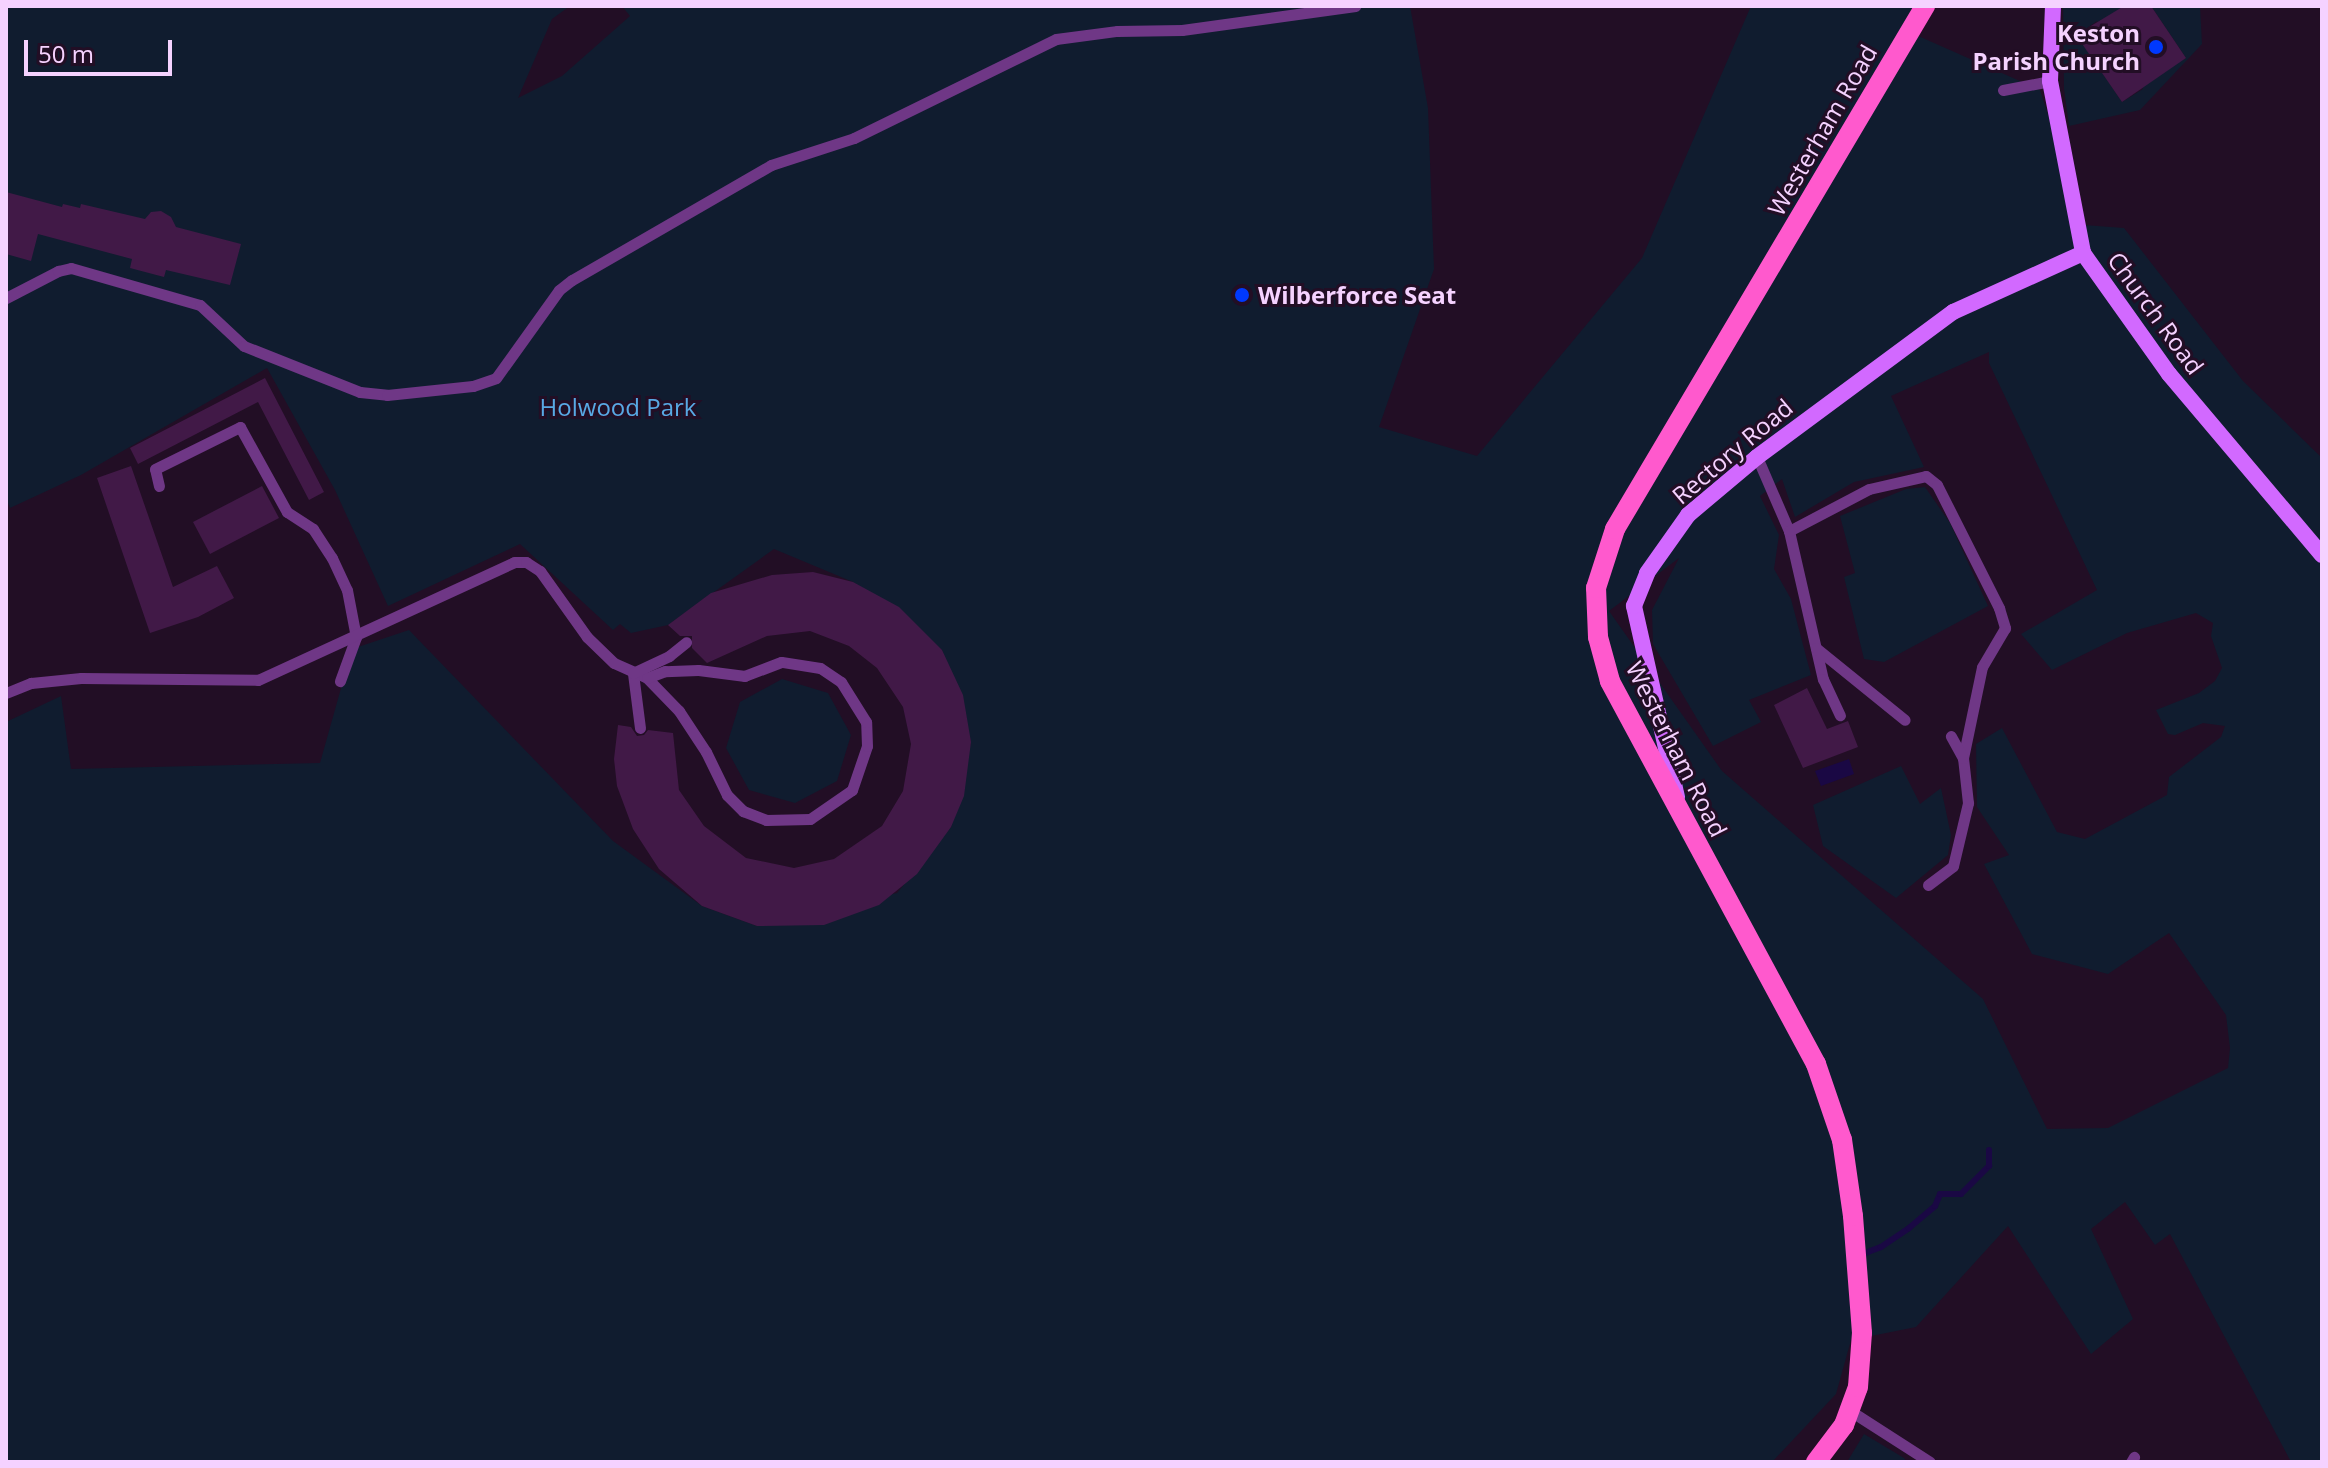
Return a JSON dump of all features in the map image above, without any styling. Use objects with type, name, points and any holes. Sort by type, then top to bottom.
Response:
[{"type":"main road","name":"Westerham Road","points":[[1816,1462],[1844,1425],[1858,1387],[1862,1333],[1853,1216],[1842,1140],[1816,1064],[1682,821],[1610,681],[1598,637],[1596,588],[1615,529],[1925,6]]},
{"type":"street","name":"Church Road","points":[[2053,6],[2050,81],[2083,253],[2169,374],[2322,555]]},
{"type":"street","name":"Rectory Road","points":[[1682,821],[1634,606],[1647,573],[1688,515],[1757,457],[1953,312],[2083,253]]},
{"type":"lane","points":[[6,298],[58,271],[71,268],[200,305],[244,346],[360,392],[387,395],[473,386],[496,378],[559,290],[572,280],[771,165],[854,138],[1056,39],[1117,31],[1182,30],[1355,6]]},
{"type":"lane","points":[[2003,90],[2050,81]]},
{"type":"lane","points":[[159,486],[155,469],[240,427],[287,512],[313,529],[332,558],[347,590],[356,637],[340,681]]},
{"type":"lane","points":[[1757,457],[1789,531],[1823,679],[1840,715]]},
{"type":"lane","points":[[1789,531],[1869,489],[1926,476],[1937,485],[1999,608],[2005,628],[1982,667],[1963,758],[1968,803],[1953,866],[1928,885]]},
{"type":"lane","points":[[6,693],[31,683],[81,678],[258,680],[514,562],[526,562],[540,571],[587,637],[614,663],[647,678],[695,733],[727,795],[743,811],[766,820],[810,819],[852,790],[867,746],[866,722],[841,682],[820,668],[781,662],[745,676],[676,671],[647,678]]},
{"type":"lane","points":[[633,673],[669,656],[686,642]]},
{"type":"lane","points":[[1816,647],[1905,720]]},
{"type":"lane","points":[[633,673],[640,728]]},
{"type":"lane","points":[[1951,736],[1963,758]]},
{"type":"lane","points":[[1849,1410],[1930,1462]]},
{"type":"green space","name":"Holwood Park","points":[[6,6],[570,6],[552,19],[518,98],[562,76],[630,16],[622,6],[1410,6],[1428,108],[1434,269],[1379,427],[1477,456],[1642,258],[1751,6],[1931,6],[1916,35],[2040,90],[2084,225],[2124,228],[2243,381],[2322,458],[2322,1462],[2291,1462],[2170,1234],[2155,1245],[2125,1202],[2091,1229],[2133,1319],[2091,1354],[2008,1226],[1916,1327],[1851,1340],[1836,1394],[1772,1462],[6,1462],[6,722],[61,696],[71,769],[320,763],[352,649],[409,630],[613,841],[702,906],[757,926],[897,893],[951,827],[971,742],[942,650],[853,582],[774,549],[668,625],[631,633],[620,624],[613,630],[520,544],[388,606],[335,490],[267,368],[81,475],[10,508],[6,498]],"holes":[[[1989,352],[1989,363],[2097,590],[2021,634],[2052,670],[2127,633],[2196,613],[2213,623],[2211,636],[2222,668],[2215,681],[2199,693],[2156,710],[2168,734],[2175,735],[2203,723],[2225,726],[2221,737],[2169,777],[2167,795],[2085,839],[2057,832],[2002,728],[1976,744],[1977,807],[2009,855],[1984,864],[2032,954],[2108,974],[2169,933],[2226,1015],[2230,1048],[2228,1068],[2108,1128],[2047,1129],[1983,999],[1722,771],[1609,611],[1679,558],[1652,610],[1653,644],[1713,746],[1761,722],[1749,700],[1811,675],[1791,599],[1774,569],[1779,535],[1760,496],[1782,479],[1795,517],[1854,482],[1924,467],[1891,396]]]},
{"type":"green space","points":[[2063,6],[2124,6],[2121,55],[2097,21],[2077,35],[2122,102],[2143,89],[2140,84],[2186,58],[2151,6],[2200,6],[2202,44],[2140,110],[2069,126],[2064,89]]},
{"type":"green space","points":[[1925,487],[1950,523],[1988,606],[1884,662],[1864,659],[1844,577],[1855,573],[1840,516],[1906,489]]},
{"type":"green space","points":[[782,679],[828,693],[851,735],[837,781],[795,803],[749,790],[726,748],[740,702]]},
{"type":"green space","points":[[1901,766],[1920,804],[1941,788],[1951,835],[1948,855],[1896,898],[1823,846],[1813,805]]},
{"type":"green space","points":[[1864,1434],[1904,1458],[1907,1462],[1847,1462]]},
{"type":"shaded area","points":[[1849,759],[1854,774],[1821,786],[1815,771]]},
{"type":"building","name":"Keston Parish Church","points":[[2124,6],[2151,6],[2186,58],[2122,102],[2076,35]]},
{"type":"building","points":[[6,192],[62,207],[63,204],[80,208],[81,204],[145,219],[151,212],[161,211],[171,217],[176,227],[241,244],[230,285],[166,270],[164,277],[130,268],[132,259],[38,234],[31,261],[6,254]]},
{"type":"building","points":[[265,378],[324,492],[309,500],[258,402],[138,464],[130,448]]},
{"type":"building","points":[[131,466],[173,587],[217,566],[234,598],[198,617],[150,633],[97,478]]},
{"type":"building","points":[[262,486],[279,518],[210,554],[193,522]]},
{"type":"building","points":[[813,572],[853,582],[899,607],[942,650],[963,695],[971,742],[964,796],[951,827],[917,874],[879,905],[824,925],[757,926],[702,906],[659,869],[633,829],[617,786],[614,759],[618,725],[631,727],[637,736],[644,735],[648,730],[673,733],[679,790],[704,826],[746,858],[794,868],[834,859],[882,826],[903,791],[911,744],[903,707],[877,668],[849,646],[810,631],[767,636],[707,663],[692,648],[692,636],[680,636],[668,625],[711,593],[772,575]]},
{"type":"building","points":[[1807,688],[1827,729],[1848,721],[1858,747],[1803,768],[1774,705]]},
{"type":"waterway","points":[[1860,1255],[1881,1247],[1909,1228],[1935,1206],[1940,1194],[1961,1194],[1989,1166],[1989,1150]]},
{"type":"place","name":"Keston Parish Church","points":[[2156,47]]},
{"type":"place","name":"Wilberforce Seat","points":[[1242,295]]}]
